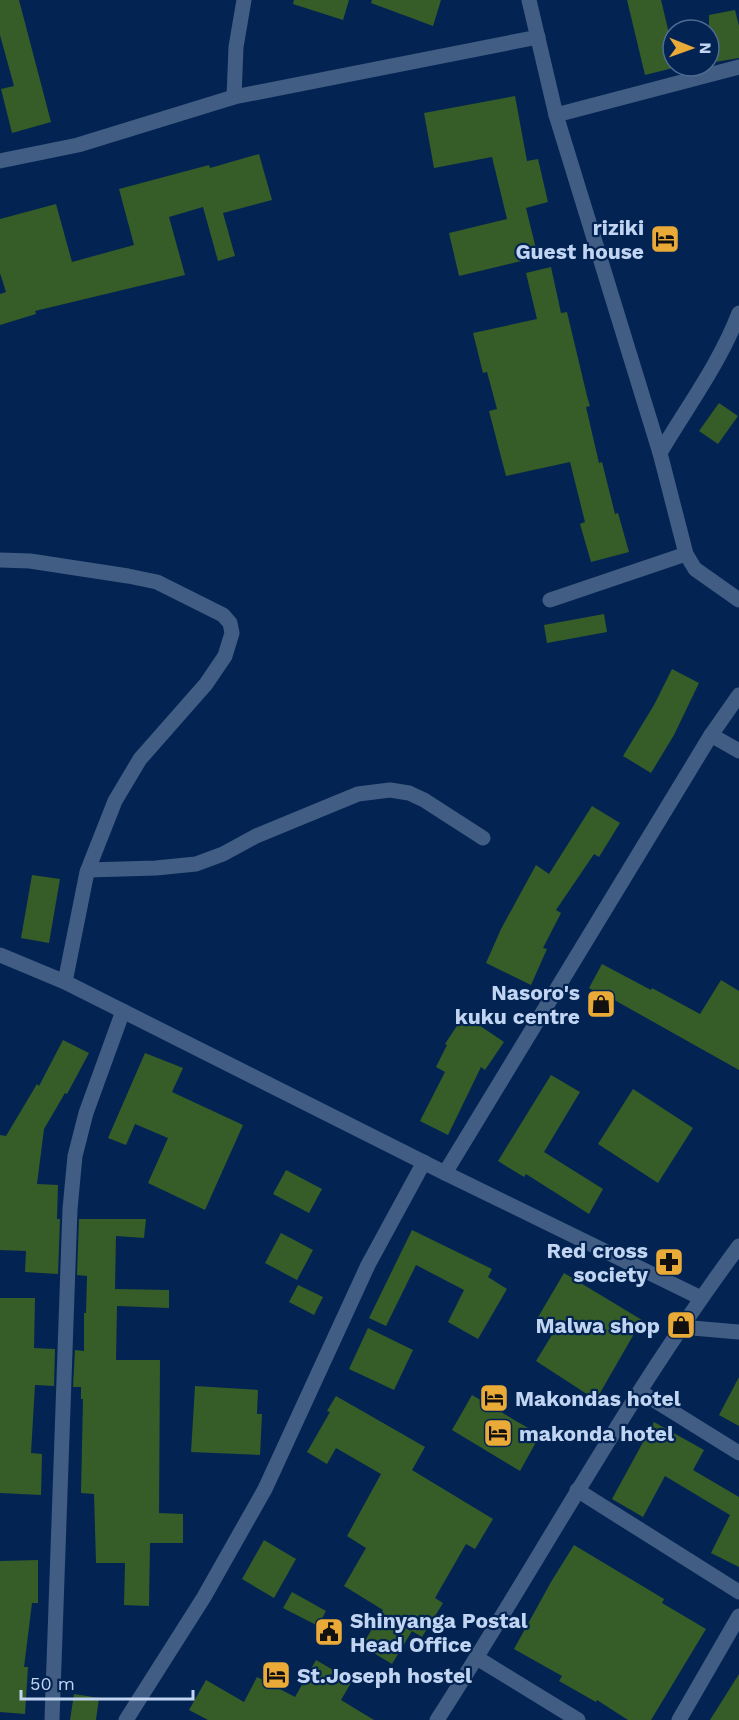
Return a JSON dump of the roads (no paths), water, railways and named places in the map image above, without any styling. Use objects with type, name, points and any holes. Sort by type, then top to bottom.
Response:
[{"type":"street","points":[[234,97],[236,46],[244,0]]},
{"type":"street","points":[[529,0],[556,115],[660,453],[686,554],[695,569],[739,600]]},
{"type":"street","points":[[0,161],[78,145],[234,97],[538,36]]},
{"type":"street","points":[[556,115],[739,67]]},
{"type":"street","points":[[660,453],[713,368],[739,313]]},
{"type":"street","points":[[550,600],[686,554]]},
{"type":"street","points":[[0,560],[30,561],[157,582],[223,615],[230,623],[232,633],[225,656],[206,684],[140,759],[115,801],[88,870],[65,982]]},
{"type":"street","points":[[445,1173],[711,735],[739,695]]},
{"type":"street","points":[[711,735],[739,751]]},
{"type":"street","points":[[88,870],[196,864],[223,854],[256,836],[358,794],[390,790],[409,793],[424,800],[483,838]]},
{"type":"street","points":[[0,955],[65,982],[700,1298]]},
{"type":"street","points":[[52,1720],[70,1209],[74,1167],[86,1113],[123,1011]]},
{"type":"street","points":[[126,1720],[204,1597],[265,1490],[368,1265],[424,1162]]},
{"type":"street","points":[[437,1720],[477,1658],[577,1490],[700,1298],[739,1246]]},
{"type":"street","points":[[681,1327],[739,1332]]},
{"type":"street","points":[[641,1392],[739,1453]]},
{"type":"street","points":[[577,1490],[739,1592]]},
{"type":"street","points":[[679,1720],[739,1616]]},
{"type":"street","points":[[477,1658],[578,1720]]},
{"type":"place","name":"riziki Guest house","points":[[665,239]]},
{"type":"place","name":"Nasoro's kuku centre","points":[[601,1004]]},
{"type":"place","name":"Red cross society","points":[[669,1262]]},
{"type":"place","name":"Malwa shop","points":[[681,1325]]},
{"type":"place","name":"Makondas hotel","points":[[494,1398]]},
{"type":"place","name":"makonda hotel","points":[[498,1433]]},
{"type":"place","name":"Shinyanga Postal Head Office","points":[[329,1632]]},
{"type":"place","name":"St.Joseph hostel","points":[[276,1675]]}]
